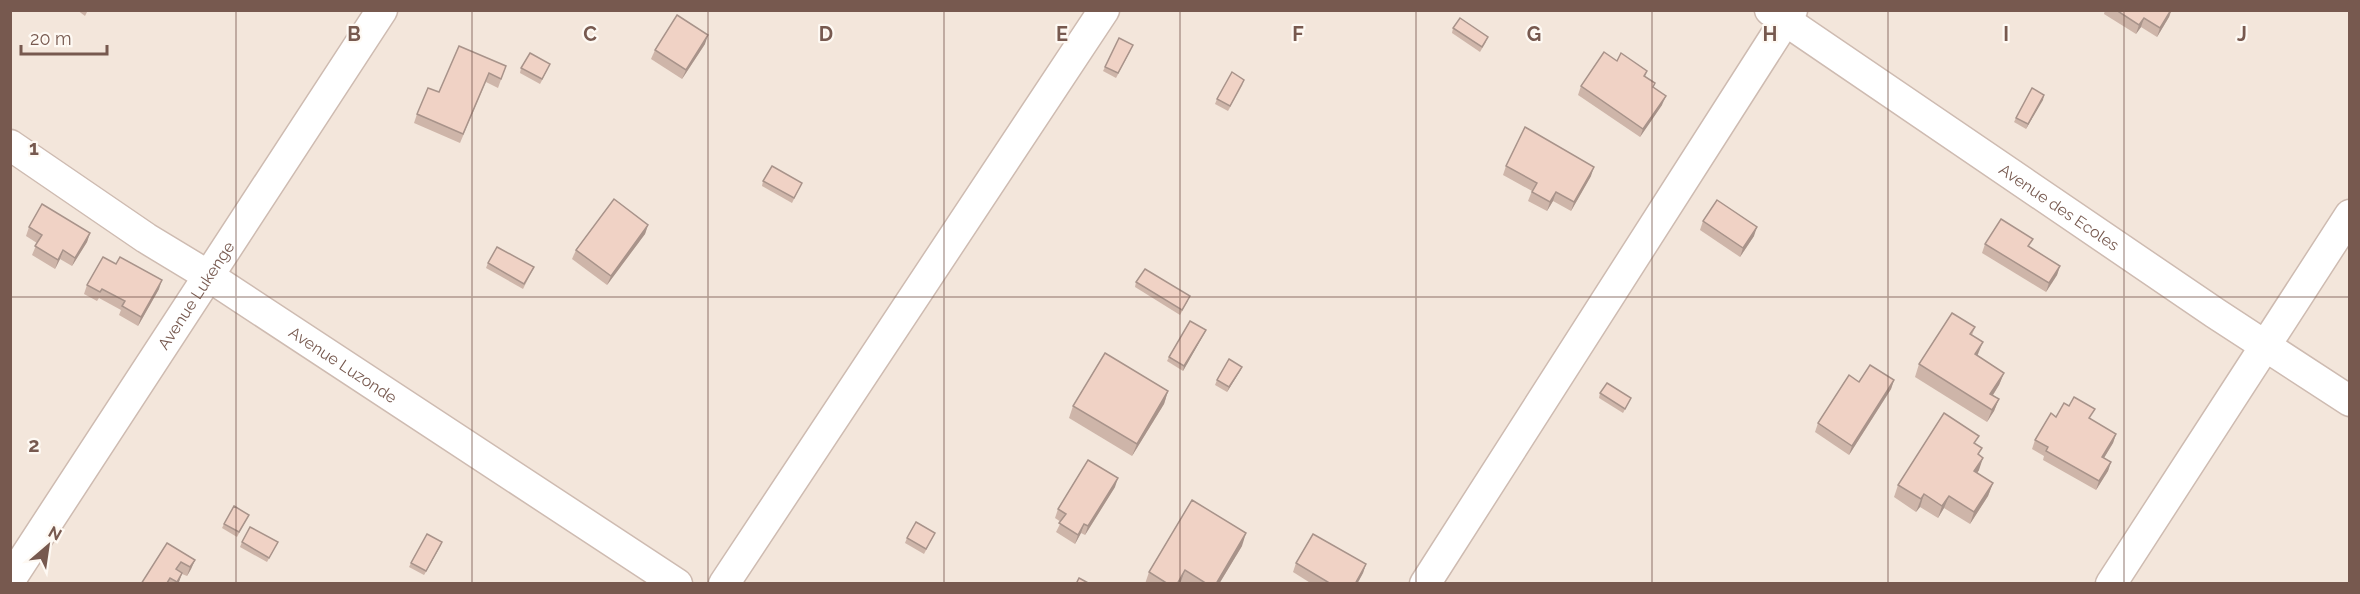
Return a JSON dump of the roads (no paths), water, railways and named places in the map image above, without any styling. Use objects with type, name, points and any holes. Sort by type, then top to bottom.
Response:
[{"type":"street","name":"Avenue Lukenge","points":[[10,580],[382,10]]},
{"type":"street","points":[[724,584],[1104,10]]},
{"type":"street","points":[[1425,584],[1783,14]]},
{"type":"street","name":"Avenue des Ecoles","points":[[1783,14],[2349,401]]},
{"type":"street","name":"Avenue Luzonde","points":[[10,145],[146,238],[207,275],[677,584]]},
{"type":"street","points":[[2111,584],[2349,215]]}]
